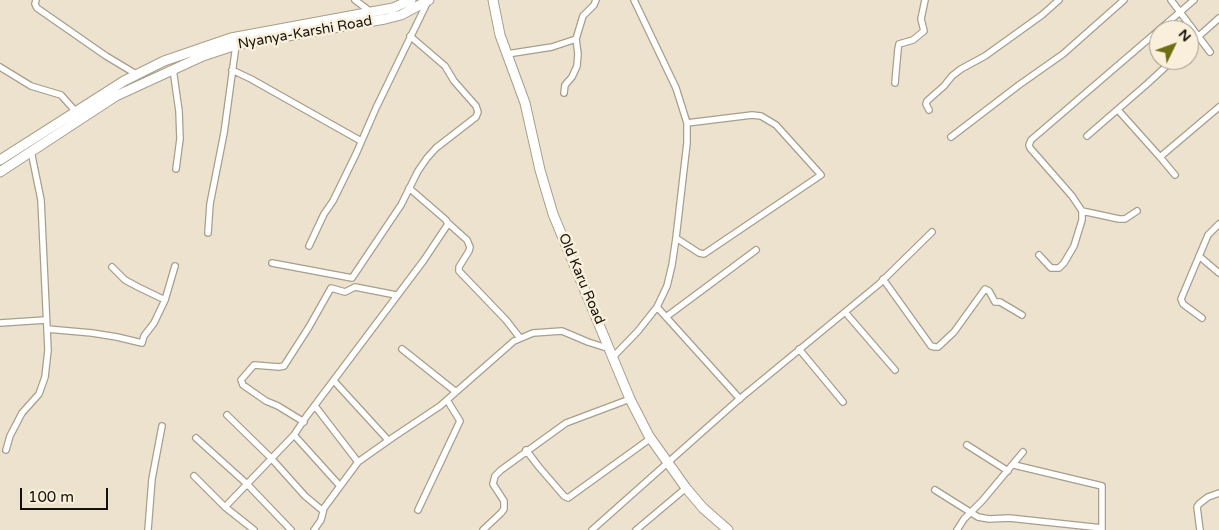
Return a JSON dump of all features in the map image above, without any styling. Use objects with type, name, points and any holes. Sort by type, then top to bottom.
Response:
[{"type":"main road","name":"Nyanya-Karshi Road","points":[[0,172],[31,151],[124,80],[136,74],[200,48],[232,38],[393,8],[412,0]]},
{"type":"main road","name":"Nyanya-Karshi Road","points":[[0,160],[78,115],[116,96],[173,69],[236,45],[385,19],[400,15],[428,0]]},
{"type":"main road","name":"Old Karu Road","points":[[493,0],[500,36],[525,103],[540,170],[553,214],[630,400],[651,438],[686,488],[703,508],[728,530]]},
{"type":"street","points":[[36,0],[37,8],[106,56],[136,74]]},
{"type":"street","points":[[355,0],[372,12]]},
{"type":"street","points":[[309,246],[356,154],[428,0]]},
{"type":"street","points":[[564,93],[565,84],[572,77],[577,66],[576,39],[583,16],[594,5],[596,0]]},
{"type":"street","points":[[314,530],[323,511],[358,462],[447,400],[514,341],[533,333],[562,331],[612,353],[638,331],[657,306],[667,286],[672,265],[686,152],[687,124],[676,88],[634,0]]},
{"type":"street","points":[[895,82],[900,44],[913,40],[924,30],[922,19],[925,0]]},
{"type":"street","points":[[929,110],[926,104],[927,101],[952,76],[985,56],[1042,15],[1059,0]]},
{"type":"street","points":[[951,137],[1063,54],[1124,0]]},
{"type":"street","points":[[1172,0],[1186,20]]},
{"type":"street","points":[[1039,255],[1051,268],[1059,268],[1064,263],[1070,255],[1077,237],[1082,220],[1082,211],[1072,196],[1030,148],[1029,145],[1032,140],[1194,0]]},
{"type":"street","points":[[1199,35],[1219,18]]},
{"type":"street","points":[[272,263],[352,278],[401,205],[427,158],[436,148],[467,126],[476,117],[478,112],[476,106],[454,81],[445,66],[410,36]]},
{"type":"street","points":[[1199,37],[1210,52]]},
{"type":"street","points":[[507,54],[552,46],[576,39]]},
{"type":"street","points":[[208,233],[210,204],[224,133],[236,45]]},
{"type":"street","points":[[0,67],[31,86],[61,95],[78,115]]},
{"type":"street","points":[[173,69],[180,139],[176,170]]},
{"type":"street","points":[[232,70],[361,141]]},
{"type":"street","points":[[1087,136],[1162,70]]},
{"type":"street","points":[[1160,157],[1219,106]]},
{"type":"street","points":[[1118,110],[1175,175]]},
{"type":"street","points":[[676,238],[699,254],[704,254],[821,175],[776,125],[761,116],[752,115],[687,124]]},
{"type":"street","points":[[6,450],[10,436],[22,414],[39,394],[45,377],[48,350],[41,200],[31,151]]},
{"type":"street","points":[[409,188],[467,240],[470,251],[459,267],[459,271],[506,320],[520,338]]},
{"type":"street","points":[[1082,211],[1119,219],[1125,219],[1137,211]]},
{"type":"street","points":[[225,507],[294,436],[396,295],[424,260],[448,223]]},
{"type":"street","points":[[1202,318],[1183,304],[1181,299],[1208,235],[1219,224]]},
{"type":"street","points":[[592,530],[740,399],[845,312],[932,232]]},
{"type":"street","points":[[666,317],[756,250]]},
{"type":"street","points":[[1199,256],[1219,273]]},
{"type":"street","points":[[46,328],[100,334],[142,343],[144,336],[154,323],[166,300],[175,266]]},
{"type":"street","points":[[112,267],[125,280],[138,288],[166,300]]},
{"type":"street","points":[[883,278],[931,346],[935,348],[954,332],[985,289],[989,291],[995,302],[1000,302],[1022,315]]},
{"type":"street","points":[[304,422],[266,401],[243,385],[241,380],[254,365],[284,366],[310,327],[331,288],[345,292],[355,288],[396,295]]},
{"type":"street","points":[[657,306],[740,399]]},
{"type":"street","points":[[845,312],[896,370]]},
{"type":"street","points":[[0,324],[46,320]]},
{"type":"street","points":[[402,349],[456,392]]},
{"type":"street","points":[[800,349],[843,402]]},
{"type":"street","points":[[334,381],[388,440]]},
{"type":"street","points":[[418,510],[460,421],[447,400]]},
{"type":"street","points":[[483,530],[504,509],[504,501],[493,484],[495,476],[526,450],[566,423],[630,400]]},
{"type":"street","points":[[315,406],[358,462]]},
{"type":"street","points":[[227,415],[271,458],[305,496],[323,511]]},
{"type":"street","points":[[148,530],[152,479],[162,426]]},
{"type":"street","points":[[294,436],[340,486]]},
{"type":"street","points":[[196,438],[247,484],[291,530]]},
{"type":"street","points":[[526,450],[568,498],[651,438]]},
{"type":"street","points":[[967,445],[1008,470]]},
{"type":"street","points":[[957,530],[1014,465],[1023,452]]},
{"type":"street","points":[[934,490],[970,513],[984,519],[1009,518],[1102,529],[1102,486],[1014,465]]},
{"type":"street","points":[[194,476],[225,507],[254,530]]},
{"type":"street","points":[[636,530],[686,488]]},
{"type":"street","points":[[1200,530],[1197,507],[1208,497],[1219,493]]}]
